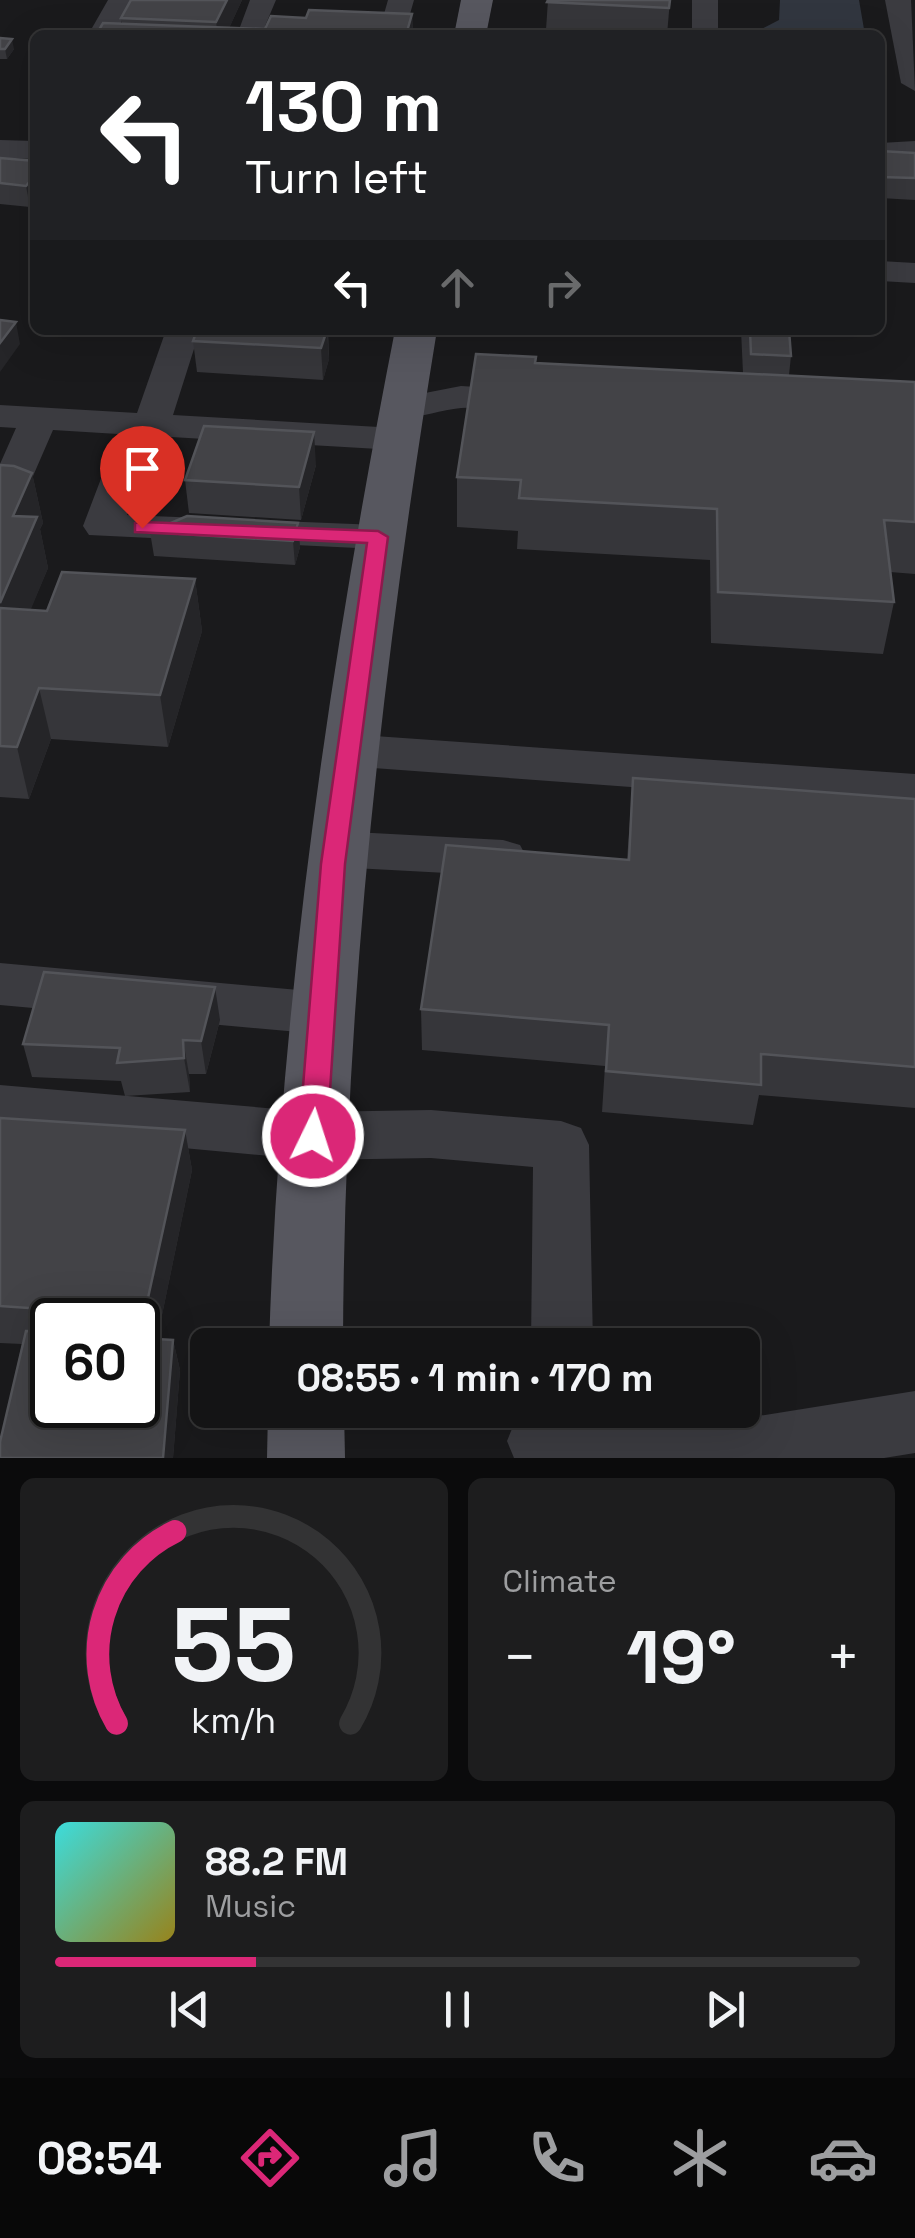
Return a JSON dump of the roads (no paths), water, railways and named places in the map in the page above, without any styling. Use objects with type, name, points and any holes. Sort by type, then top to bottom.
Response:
[{"type":"main road","points":[[471,30],[477,0]]},
{"type":"main road","points":[[307,1328],[313,1136],[335,849],[378,537],[415,335]]},
{"type":"main road","points":[[306,1428],[306,1458]]},
{"type":"street","points":[[104,30],[121,0]]},
{"type":"street","points":[[250,30],[263,0]]},
{"type":"street","points":[[392,30],[401,0]]},
{"type":"street","points":[[705,0],[706,30]]},
{"type":"street","points":[[898,0],[915,82]]},
{"type":"street","points":[[0,149],[30,150]]},
{"type":"street","points":[[885,152],[915,150]]},
{"type":"street","points":[[885,272],[915,273]]},
{"type":"street","points":[[182,335],[104,526],[378,537]]},
{"type":"street","points":[[0,416],[146,424],[399,423],[461,397],[570,402]]},
{"type":"street","points":[[0,506],[39,419]]},
{"type":"street","points":[[346,750],[915,791]]},
{"type":"street","points":[[335,849],[546,861]]},
{"type":"street","points":[[0,984],[321,1013]]},
{"type":"street","points":[[0,1108],[313,1136],[431,1134],[560,1145],[562,1328]]},
{"type":"street","points":[[542,1436],[591,1449],[704,1426],[739,1454],[915,1422]]}]
